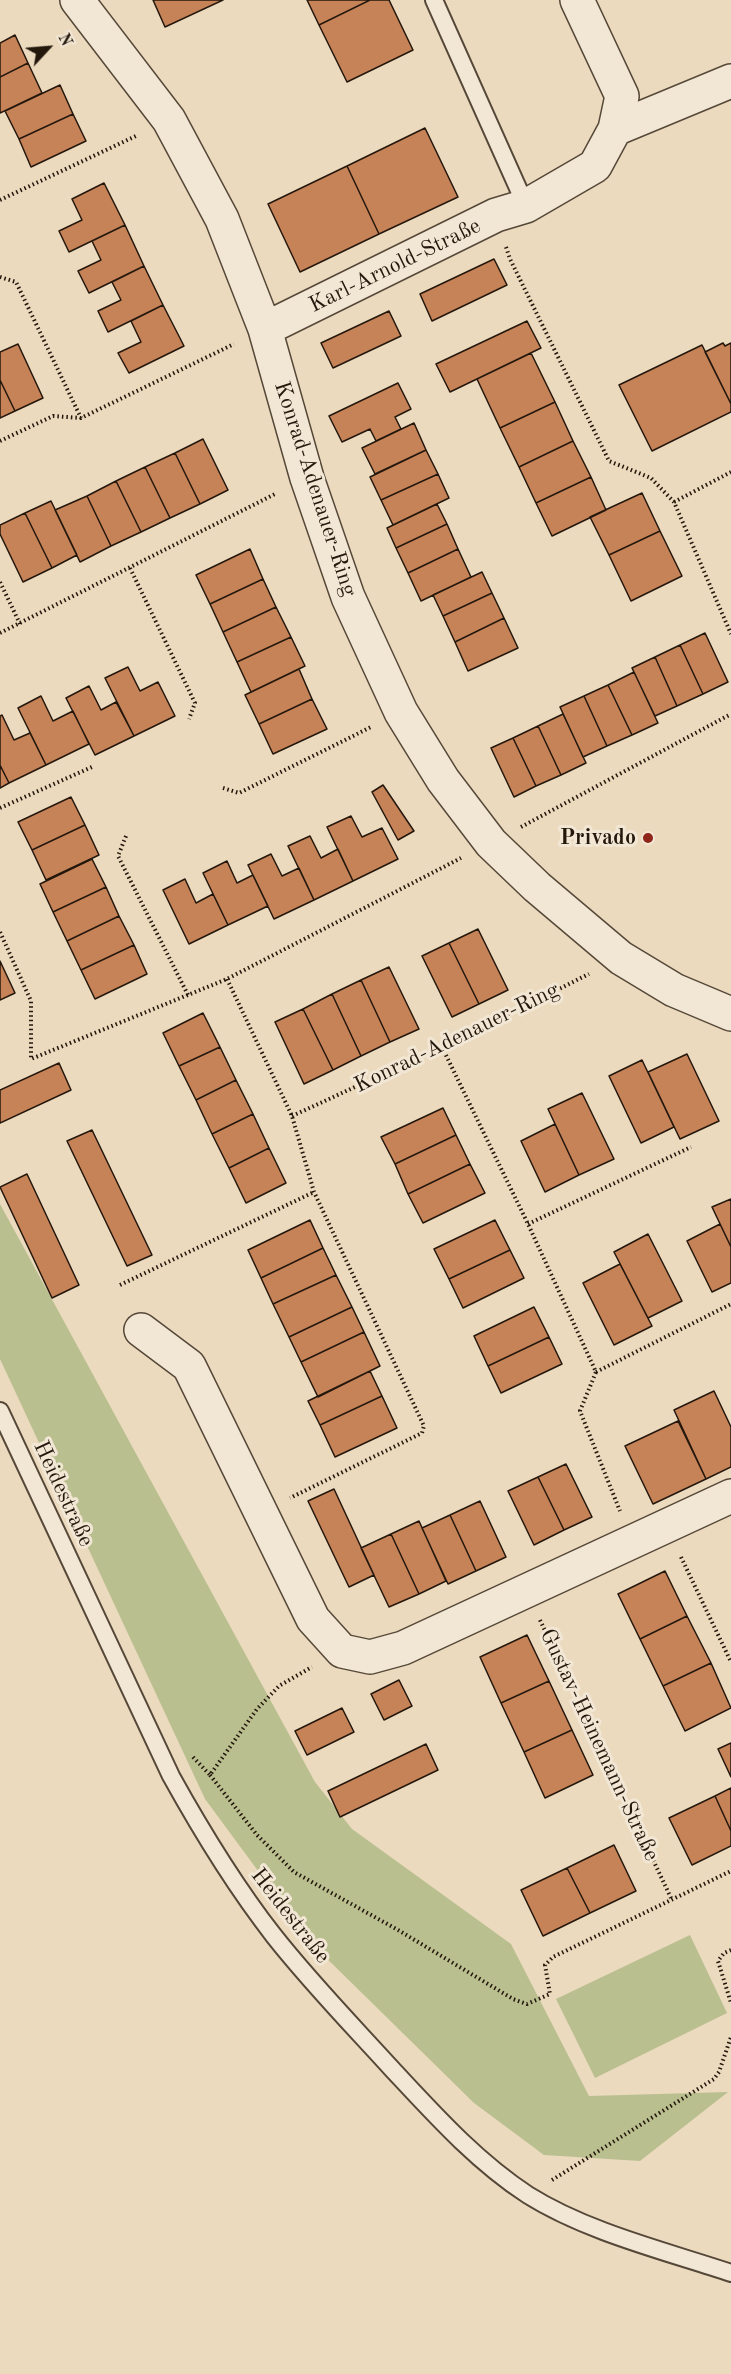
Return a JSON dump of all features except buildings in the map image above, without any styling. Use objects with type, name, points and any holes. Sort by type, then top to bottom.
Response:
[{"type":"street","name":"Konrad-Adenauer-Ring","points":[[77,0],[169,120],[222,219],[265,329],[307,478],[348,597],[401,712],[442,780],[491,843],[621,958],[674,990],[731,1014]]},
{"type":"street","name":"Karl-Arnold-Straße","points":[[265,329],[511,210],[596,166],[615,129],[622,96],[577,0]]},
{"type":"street","points":[[615,129],[731,81]]},
{"type":"street","points":[[141,1330],[189,1366],[313,1619],[342,1652],[370,1657],[403,1648],[731,1496]]},
{"type":"lane","points":[[434,0],[511,210]]},
{"type":"lane","name":"Heidestraße","points":[[0,1412],[151,1736],[202,1832],[275,1937],[334,2006],[435,2116],[506,2180],[529,2195],[585,2223],[731,2273]]},
{"type":"path","points":[[0,200],[169,120]]},
{"type":"path","points":[[511,210],[510,259],[609,461],[651,478],[674,502],[731,634]]},
{"type":"path","points":[[0,277],[16,282],[81,418]]},
{"type":"path","points":[[0,441],[53,416],[81,418],[265,329]]},
{"type":"path","points":[[674,502],[731,472]]},
{"type":"path","points":[[0,633],[307,478]]},
{"type":"path","points":[[130,568],[195,703],[189,719]]},
{"type":"path","points":[[0,582],[20,624]]},
{"type":"path","points":[[223,788],[239,793],[401,712]]},
{"type":"path","points":[[0,932],[31,1001],[31,1059],[227,979],[491,843],[731,714]]},
{"type":"path","points":[[0,808],[92,767]]},
{"type":"path","points":[[126,836],[117,856],[188,995]]},
{"type":"path","name":"Konrad-Adenauer-Ring","points":[[292,1116],[442,1047],[621,958]]},
{"type":"path","points":[[227,979],[292,1116],[314,1192],[424,1426],[422,1434],[261,1512]]},
{"type":"path","points":[[442,1047],[528,1224],[596,1372]]},
{"type":"path","points":[[528,1224],[691,1146]]},
{"type":"path","points":[[120,1285],[314,1192]]},
{"type":"path","points":[[633,1542],[580,1412],[596,1372],[731,1304]]},
{"type":"path","points":[[667,1526],[731,1662]]},
{"type":"path","name":"Gustav-Heinemann-Straße","points":[[527,1592],[671,1898]]},
{"type":"path","points":[[210,1775],[257,1709],[279,1686],[342,1652]]},
{"type":"path","points":[[188,1752],[210,1775],[256,1835],[294,1872],[399,1930],[503,1994],[527,2004],[550,1994],[545,1965],[553,1957],[731,1871]]},
{"type":"path","points":[[731,1950],[724,1953],[718,1961],[731,2003]]},
{"type":"path","points":[[529,2195],[714,2079],[719,2072],[731,2037]]},
{"type":"green space","points":[[0,1204],[315,1782],[352,1829],[511,1944],[589,2096],[728,2092],[640,2161],[544,2155],[474,2103],[312,1944],[205,1799],[0,1359]]},
{"type":"green space","points":[[690,1935],[727,2013],[595,2078],[556,1999]]},
{"type":"place","name":"Privado","points":[[648,838]]}]
